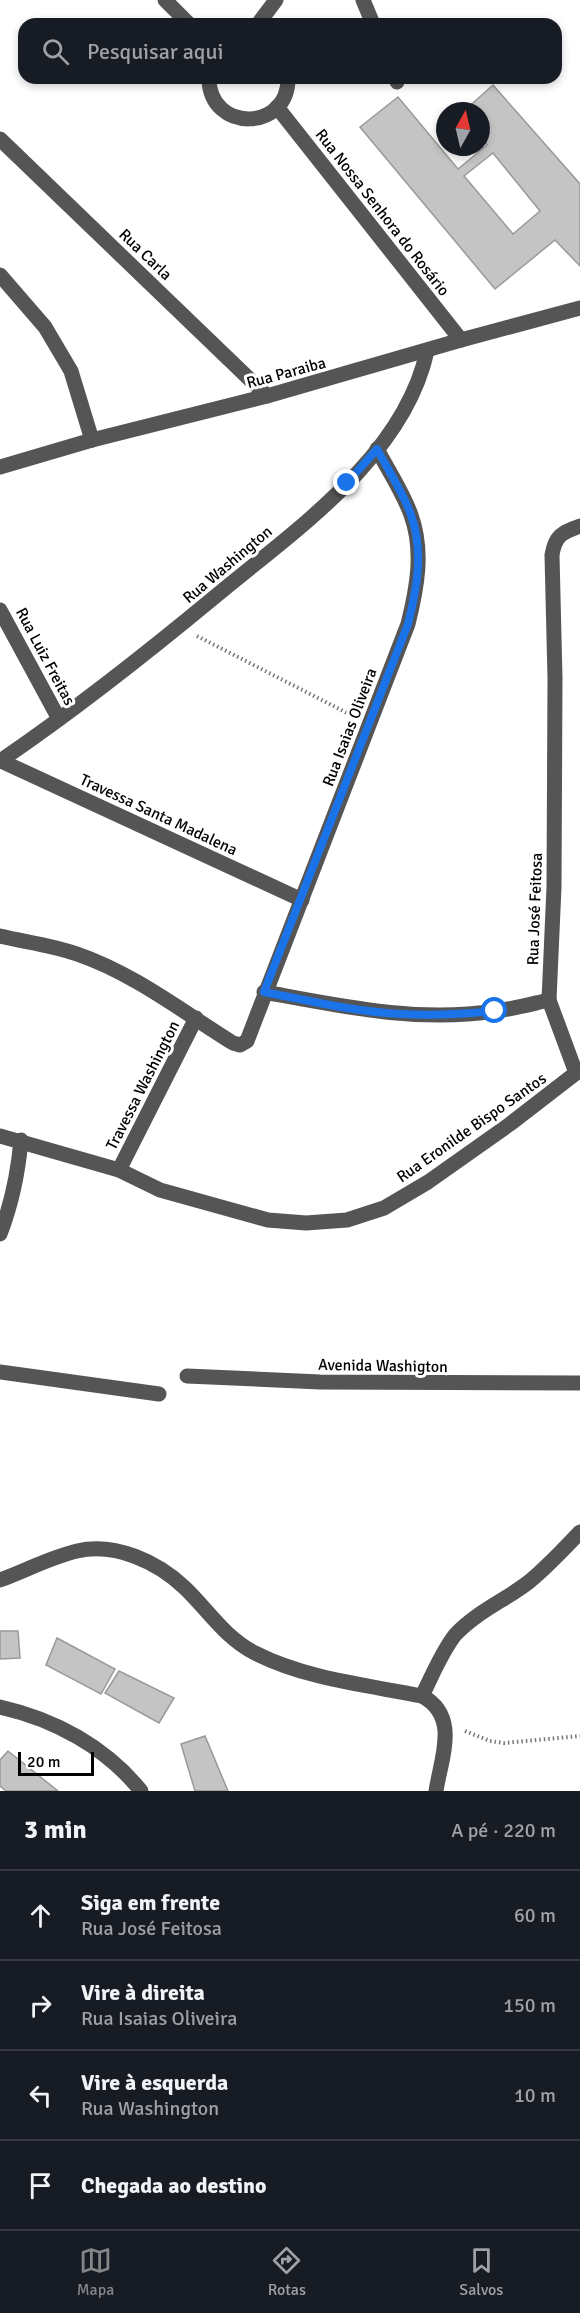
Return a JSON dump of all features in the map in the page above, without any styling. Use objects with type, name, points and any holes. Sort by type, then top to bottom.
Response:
[{"type":"street","points":[[165,0],[183,18]]},
{"type":"street","points":[[262,18],[276,0]]},
{"type":"street","points":[[363,0],[370,18]]},
{"type":"street","points":[[210,84],[212,96],[226,113],[247,120],[258,118],[277,107],[285,97],[287,84]]},
{"type":"street","name":"Rua Nossa Senhora do Rosário","points":[[277,107],[461,340]]},
{"type":"street","name":"Rua Carla","points":[[0,139],[267,396]]},
{"type":"street","points":[[0,275],[45,327],[71,371],[92,440]]},
{"type":"street","name":"Rua Paraiba","points":[[0,467],[92,440],[267,396],[580,308]]},
{"type":"street","name":"Rua Washington","points":[[1,761],[179,627],[320,510],[377,449],[413,395],[422,374],[427,351]]},
{"type":"street","name":"Rua Isaias Oliveira","points":[[196,1018],[240,1045],[247,1041],[408,624],[418,583],[418,551],[411,515],[377,449]]},
{"type":"street","name":"Rua José Feitosa","points":[[549,1000],[554,887],[555,678],[552,555],[554,542],[561,533],[580,526]]},
{"type":"street","name":"Rua Luiz Freitas","points":[[0,609],[59,719]]},
{"type":"street","name":"Travessa Santa Madalena","points":[[1,761],[302,900]]},
{"type":"street","points":[[0,936],[79,954],[120,974],[196,1018]]},
{"type":"street","points":[[264,992],[356,1009],[401,1014],[448,1015],[495,1011],[549,1000]]},
{"type":"street","name":"Rua Eronilde Bispo Santos","points":[[0,1136],[21,1140],[119,1170],[160,1190],[268,1220],[306,1223],[347,1220],[384,1208],[428,1182],[578,1078],[549,1000]]},
{"type":"street","name":"Travessa Washington","points":[[119,1170],[196,1018]]},
{"type":"street","points":[[0,1234],[10,1208],[18,1174],[21,1140]]},
{"type":"street","points":[[0,1372],[159,1394]]},
{"type":"street","name":"Avenida Washigton","points":[[186,1376],[320,1382],[580,1383]]},
{"type":"street","points":[[422,1696],[455,1636],[469,1622],[529,1582],[580,1532]]},
{"type":"street","points":[[0,1580],[77,1551],[105,1548],[132,1555],[159,1568],[184,1587],[227,1634],[254,1653],[317,1675],[422,1696],[433,1702],[440,1710],[445,1723],[444,1751],[436,1791]]},
{"type":"street","points":[[0,1707],[31,1714],[82,1739],[122,1770],[141,1791]]},
{"type":"path","points":[[179,627],[369,724]]},
{"type":"path","points":[[445,1723],[490,1741],[504,1743],[580,1736]]},
{"type":"building","points":[[493,85],[580,184],[580,266],[555,240],[495,289],[360,127],[398,97],[436,143],[436,156],[447,156],[458,169],[474,156],[489,156],[464,176],[513,234],[540,211],[493,153],[490,155],[490,102],[474,102]]},
{"type":"building","points":[[0,1631],[18,1631],[20,1658],[0,1659]]},
{"type":"building","points":[[57,1638],[115,1669],[101,1694],[46,1665]]},
{"type":"building","points":[[119,1671],[174,1698],[159,1723],[105,1693]]},
{"type":"building","points":[[205,1736],[228,1791],[195,1791],[181,1744]]},
{"type":"building","points":[[8,1751],[58,1791],[6,1791],[0,1786],[0,1760]]},
{"type":"route","points":[[347,483],[377,449],[411,515],[418,551],[418,583],[408,624],[302,900],[264,992],[356,1009],[401,1014],[448,1015],[495,1011]]}]
